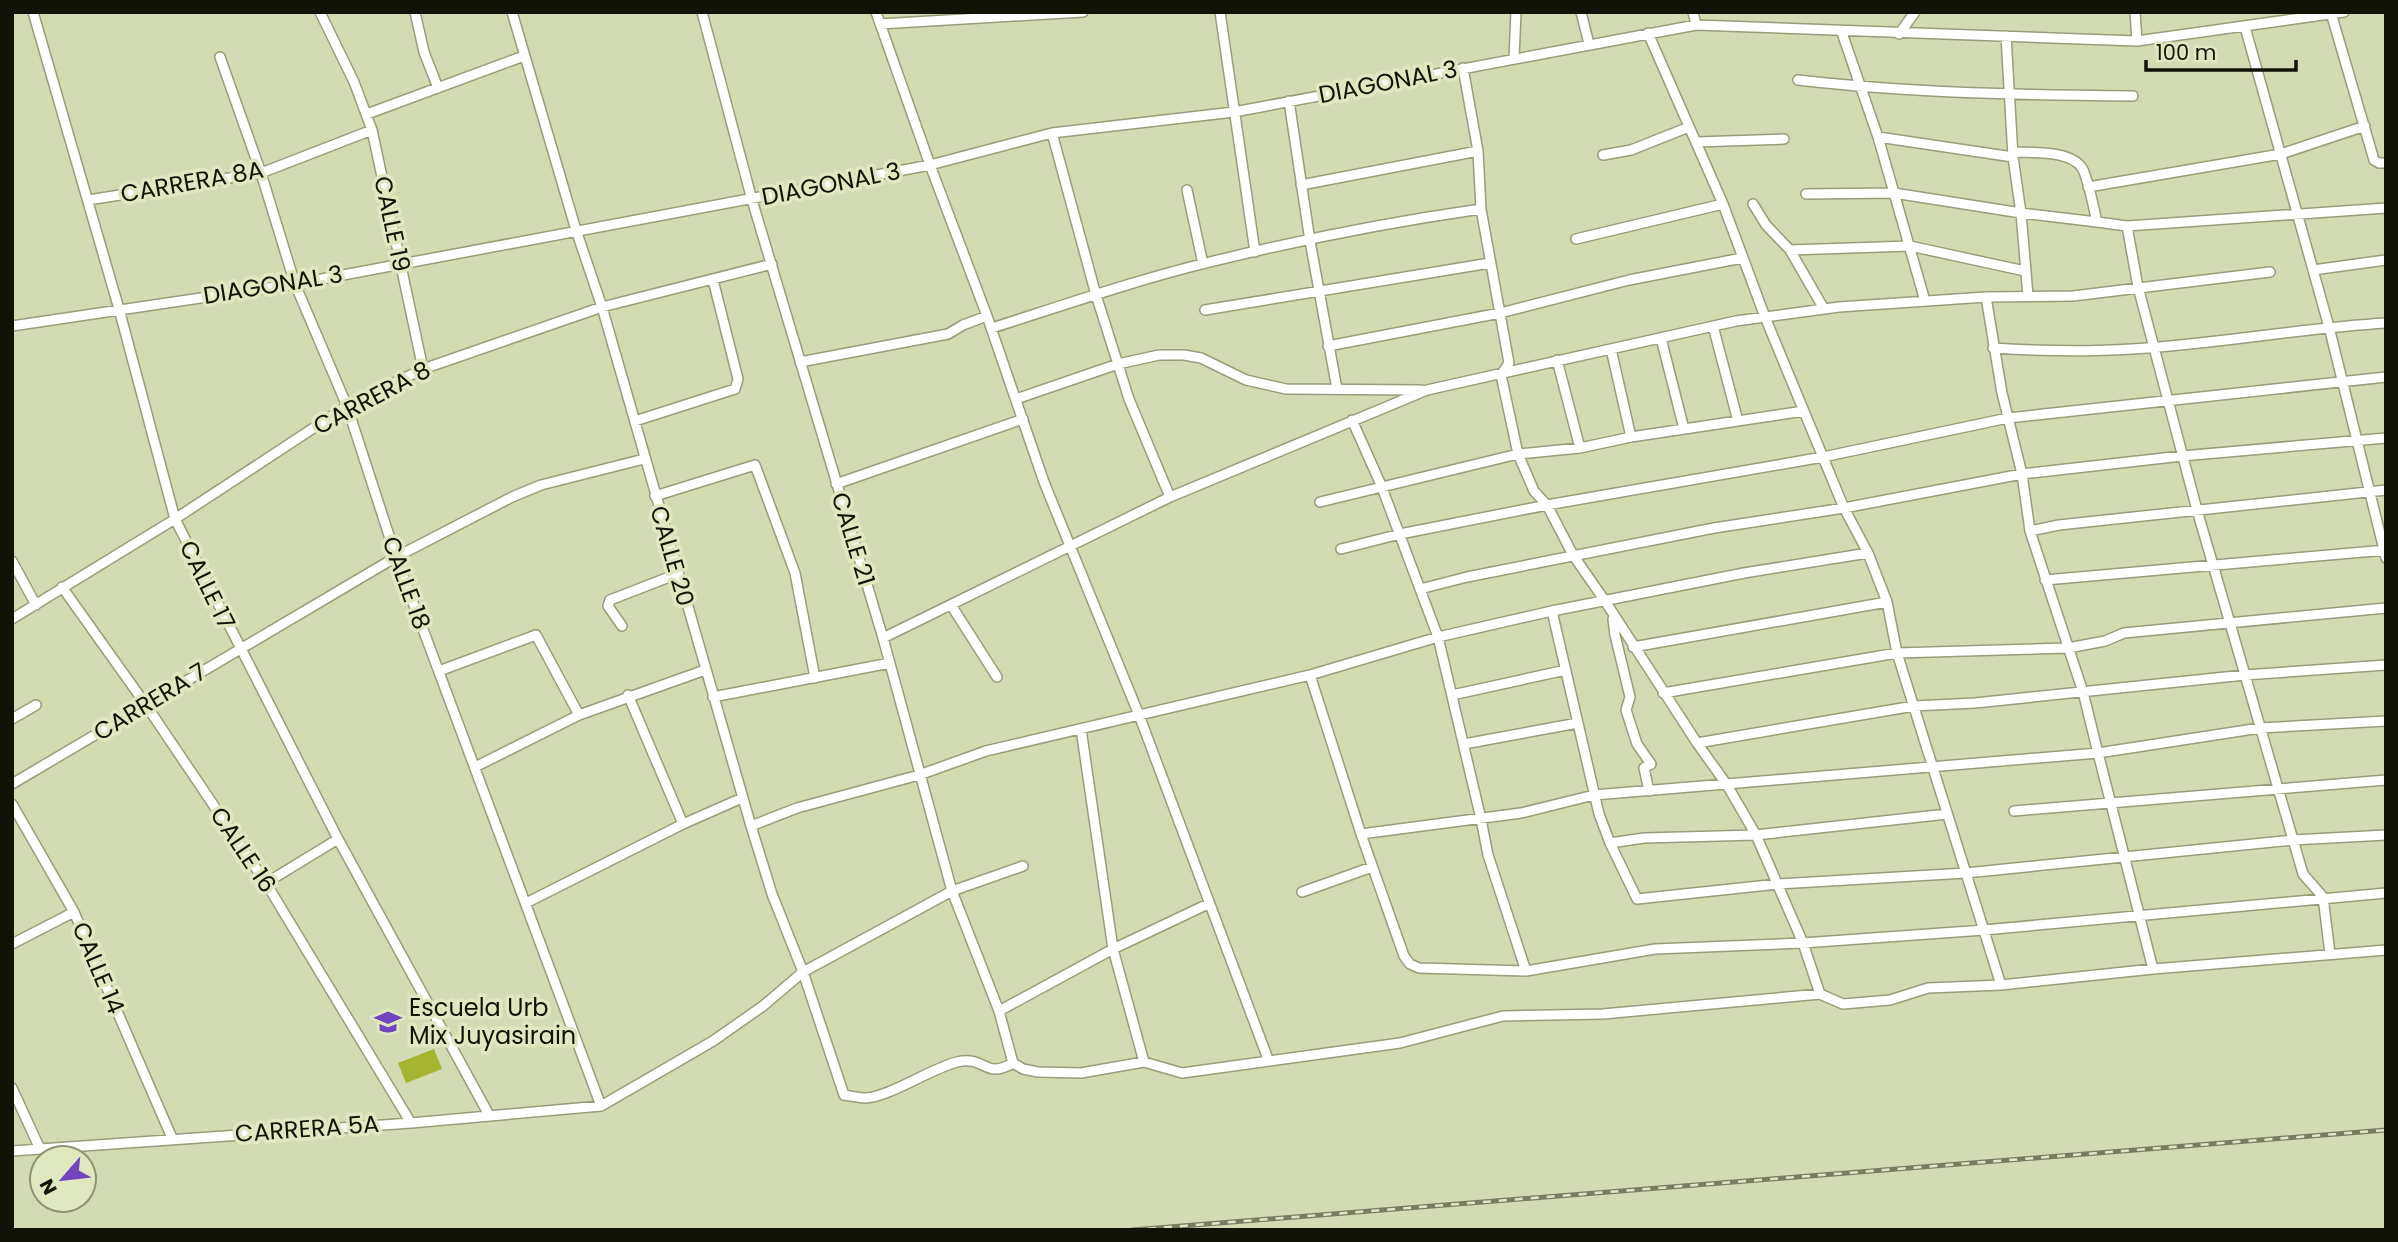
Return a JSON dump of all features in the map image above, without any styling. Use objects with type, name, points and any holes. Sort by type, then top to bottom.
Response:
[{"type":"street","name":"CALLE 17","points":[[33,12],[119,309],[175,519],[338,839],[489,1115]]},
{"type":"street","name":"CALLE 19","points":[[320,12],[354,82],[372,130],[423,369]]},
{"type":"street","points":[[415,12],[424,52],[438,88]]},
{"type":"street","name":"CALLE 20","points":[[512,12],[576,230],[602,307],[742,798],[772,894],[803,972],[844,1095],[869,1098],[958,1061],[981,1063],[993,1070],[1000,1070],[1013,1063]]},
{"type":"street","name":"CALLE 21","points":[[702,12],[752,200],[883,638],[952,891],[999,1011],[1013,1063]]},
{"type":"street","points":[[876,12],[992,328],[1044,482],[1139,715],[1268,1059]]},
{"type":"street","points":[[880,24],[1083,12]]},
{"type":"street","points":[[1220,12],[1255,252]]},
{"type":"street","points":[[1514,58],[1516,12]]},
{"type":"street","points":[[1581,12],[1589,44]]},
{"type":"street","points":[[1693,12],[1696,25]]},
{"type":"street","points":[[1899,34],[1915,12]]},
{"type":"street","points":[[2135,12],[2137,41]]},
{"type":"street","name":"DIAGONAL 3","points":[[12,326],[295,284],[930,165],[1052,133],[1234,112],[1696,25],[2137,41],[2245,27],[2312,14],[2344,12]]},
{"type":"street","points":[[2331,13],[2374,160],[2386,163]]},
{"type":"street","points":[[2045,580],[2385,553],[2314,270],[2245,27]]},
{"type":"street","points":[[1841,30],[1878,137],[1925,301]]},
{"type":"street","points":[[1648,33],[1723,204],[1765,317],[1844,508],[1868,554],[1886,602],[1897,653],[2001,985]]},
{"type":"street","points":[[2006,36],[2013,155],[2028,296]]},
{"type":"street","points":[[367,114],[524,55]]},
{"type":"street","name":"CALLE 18","points":[[220,57],[261,173],[295,284],[346,406],[396,557],[601,1106]]},
{"type":"street","points":[[1463,68],[1478,151],[1481,209],[1509,363],[1501,375],[1518,454],[1534,491],[1546,505],[1573,555],[1727,785],[1756,835],[1803,943],[1819,994]]},
{"type":"street","points":[[1798,80],[1861,88],[2011,95],[2133,96]]},
{"type":"street","points":[[1289,102],[1337,389]]},
{"type":"street","points":[[2088,187],[2281,154],[2365,126]]},
{"type":"street","points":[[1603,155],[1631,150],[1689,127]]},
{"type":"street","name":"CARRERA 8A","points":[[88,200],[261,173],[372,130]]},
{"type":"street","points":[[1052,133],[1096,295],[1129,399],[1170,497]]},
{"type":"street","points":[[1878,137],[2013,155],[2061,156],[2073,160],[2083,169],[2096,222]]},
{"type":"street","points":[[1696,142],[1784,139]]},
{"type":"street","points":[[1301,185],[1478,151]]},
{"type":"street","points":[[1187,190],[1203,264]]},
{"type":"street","points":[[1806,194],[1894,193],[2021,214],[2127,226],[2386,208]]},
{"type":"street","points":[[1576,239],[1723,204]]},
{"type":"street","points":[[1753,205],[1766,226],[1790,250],[1824,309]]},
{"type":"street","points":[[992,328],[1203,264],[1310,240],[1481,209]]},
{"type":"street","points":[[2127,226],[2138,287],[2197,510],[2302,874],[2323,897],[2330,954]]},
{"type":"street","points":[[1790,250],[1910,246],[2025,271]]},
{"type":"street","points":[[1328,346],[1500,313],[1629,281],[1742,258]]},
{"type":"street","points":[[2314,270],[2386,260]]},
{"type":"street","points":[[1205,310],[1490,263]]},
{"type":"street","name":"CARRERA 8","points":[[12,619],[175,519],[346,406],[423,369],[602,307],[772,264]]},
{"type":"street","points":[[883,638],[1170,497],[1427,390],[1713,326],[1765,317],[1925,301],[2073,296],[2270,272]]},
{"type":"street","points":[[635,421],[735,389],[738,379],[713,280]]},
{"type":"street","points":[[1986,297],[1993,348],[2022,474],[2030,531],[2083,692],[2153,969]]},
{"type":"street","points":[[800,362],[948,334],[987,316]]},
{"type":"street","points":[[1993,348],[2031,351],[2153,347],[2386,323]]},
{"type":"street","points":[[1713,326],[1738,421]]},
{"type":"street","points":[[1661,338],[1684,429]]},
{"type":"street","points":[[1611,349],[1631,437]]},
{"type":"street","points":[[1016,399],[1118,364],[1159,355],[1184,355],[1201,359],[1246,380],[1286,389],[1427,390]]},
{"type":"street","points":[[1557,360],[1580,448]]},
{"type":"street","points":[[1341,549],[1400,534],[1546,505],[1823,457],[2008,418],[2386,377]]},
{"type":"street","points":[[1320,502],[1381,485],[1518,454],[1580,448],[1631,437],[1804,411]]},
{"type":"street","points":[[836,484],[1023,419]]},
{"type":"street","points":[[1352,420],[1381,485],[1438,638],[1488,855],[1526,971]]},
{"type":"street","points":[[1420,589],[1573,555],[1714,528],[1844,508],[2022,474],[2182,456],[2386,438]]},
{"type":"street","name":"CARRERA 7","points":[[12,784],[396,557],[512,497],[541,485],[644,458]]},
{"type":"street","points":[[655,496],[755,465],[795,573],[815,678]]},
{"type":"street","points":[[2030,531],[2059,525],[2386,491]]},
{"type":"street","points":[[751,827],[797,808],[919,775],[986,751],[1310,675],[1438,638],[1552,611],[1744,573],[1868,554]]},
{"type":"street","points":[[12,561],[36,605]]},
{"type":"street","points":[[622,626],[608,606],[610,600],[677,574]]},
{"type":"street","name":"CALLE 16","points":[[62,587],[146,705],[266,883],[411,1123]]},
{"type":"street","points":[[1633,648],[1886,602]]},
{"type":"street","points":[[951,605],[997,677]]},
{"type":"street","points":[[1663,693],[1897,653],[2068,648],[2124,634],[2386,608]]},
{"type":"street","points":[[1552,611],[1599,814],[1610,844],[1637,899],[1778,884],[1966,873],[2293,841],[2386,835]]},
{"type":"street","points":[[1613,617],[1630,697],[1626,710],[1637,744],[1651,764],[1644,768],[1649,791]]},
{"type":"street","points":[[439,671],[536,635],[579,715]]},
{"type":"street","points":[[713,697],[890,663]]},
{"type":"street","points":[[1697,743],[1914,706],[1975,704],[2245,675],[2386,665]]},
{"type":"street","points":[[475,767],[579,715],[628,695],[705,670]]},
{"type":"street","points":[[1452,695],[1566,670]]},
{"type":"street","points":[[1310,675],[1404,956],[1410,964],[1419,968],[1526,971],[1655,948],[1803,943],[1984,930],[2386,893]]},
{"type":"street","points":[[628,695],[683,824]]},
{"type":"street","points":[[12,719],[36,705]]},
{"type":"street","points":[[1361,834],[1521,813],[1594,795],[2098,753],[2260,728],[2386,721]]},
{"type":"street","points":[[1464,744],[1578,723]]},
{"type":"street","points":[[1081,729],[1113,949],[1143,1062]]},
{"type":"street","points":[[2014,811],[2386,780]]},
{"type":"street","points":[[526,903],[683,824],[742,798]]},
{"type":"street","name":"CALLE 14","points":[[12,804],[74,912],[172,1138]]},
{"type":"street","points":[[1610,844],[1644,838],[1756,835],[1947,814]]},
{"type":"street","points":[[266,883],[338,839]]},
{"type":"street","points":[[601,1106],[713,1041],[763,1006],[803,972],[952,891],[1023,866]]},
{"type":"street","points":[[1302,892],[1373,867]]},
{"type":"street","points":[[999,1011],[1113,949],[1208,904]]},
{"type":"street","points":[[12,944],[74,912]]},
{"type":"street","points":[[1013,1063],[1023,1069],[1038,1072],[1081,1073],[1143,1062],[1182,1073],[1400,1042],[1503,1016],[1603,1014],[1819,994],[1843,1004],[1890,1000],[1928,988],[2001,985],[2153,969],[2386,950]]},
{"type":"street","points":[[12,1088],[38,1144]]},
{"type":"street","name":"CARRERA 5A","points":[[98,1144],[411,1123],[601,1106]]},
{"type":"green space","points":[[434,1049],[442,1069],[406,1083],[398,1063]]},
{"type":"railway","points":[[1132,1230],[2386,1130]]},
{"type":"place","name":"Escuela Urb Mix Juyasirain","points":[[388,1022]]}]
